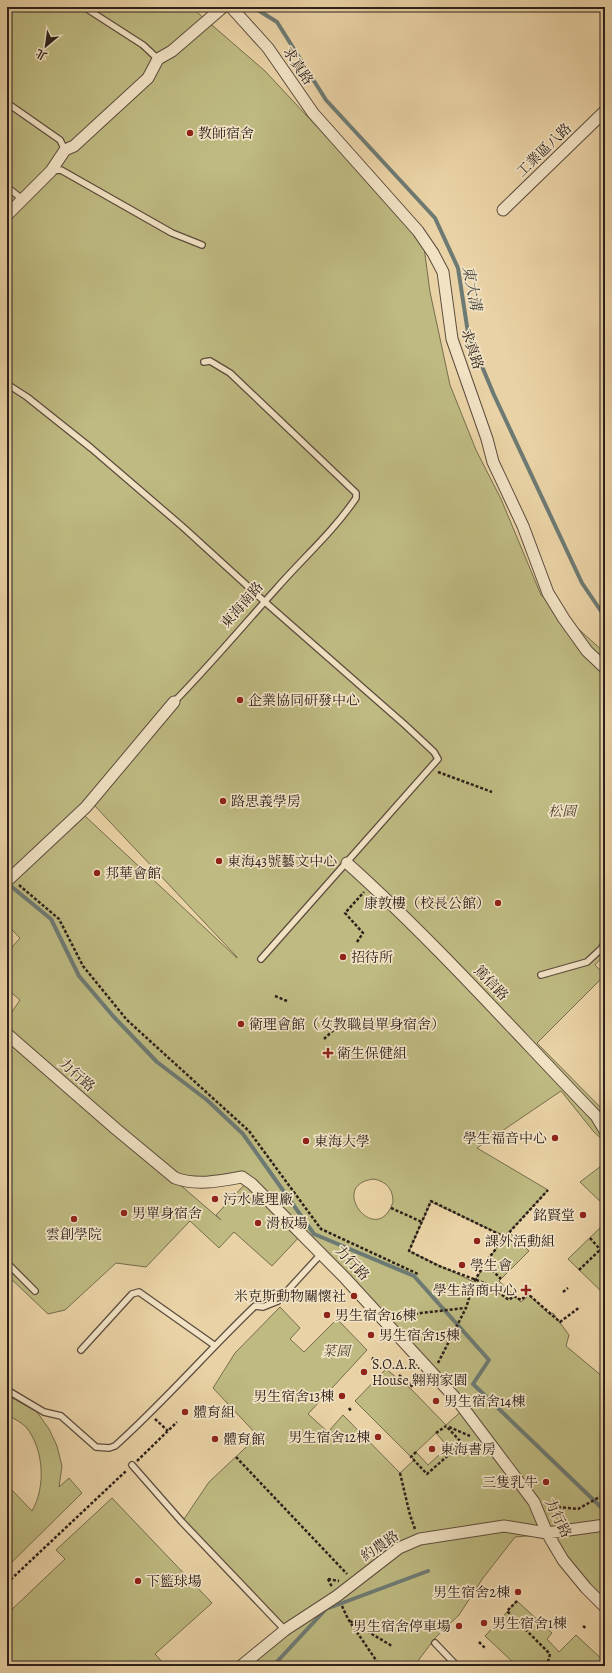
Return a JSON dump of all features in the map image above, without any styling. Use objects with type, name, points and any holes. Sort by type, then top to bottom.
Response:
[{"type":"street","points":[[7,215],[15,209],[22,199],[52,171],[65,150],[74,146],[148,78],[158,59],[172,51],[223,7]]},
{"type":"street","name":"求真路","points":[[231,7],[268,48],[313,113],[418,231],[433,253],[443,272],[452,339],[488,439],[493,462],[523,526],[548,593],[564,619],[588,651],[605,668]]},
{"type":"street","name":"工業區八路","points":[[503,210],[605,110]]},
{"type":"street","name":"東海南路","points":[[9,880],[86,807],[163,712],[174,702]]},
{"type":"street","name":"篤信路","points":[[347,862],[371,884],[488,1002],[596,1116],[605,1131]]},
{"type":"street","name":"力行路","points":[[7,1034],[175,1178],[185,1182],[209,1183],[242,1177],[252,1184],[395,1331],[458,1401],[522,1484],[538,1510],[547,1532],[563,1560],[586,1588],[605,1607]]},
{"type":"street","name":"約農路","points":[[241,1666],[285,1630],[337,1596],[399,1548],[420,1539],[504,1526],[547,1532],[605,1525]]},
{"type":"lane","points":[[84,7],[144,45],[158,59]]},
{"type":"lane","points":[[7,103],[60,140],[65,150]]},
{"type":"lane","points":[[52,171],[61,170],[172,233],[202,245]]},
{"type":"lane","points":[[7,187],[22,199]]},
{"type":"lane","name":"東海南路","points":[[174,702],[214,661],[276,589],[318,546],[356,498],[356,493],[230,373],[210,361],[204,362]]},
{"type":"lane","points":[[7,384],[27,397],[92,448],[184,528],[434,752],[438,759],[431,770],[261,959]]},
{"type":"lane","points":[[541,975],[587,962],[602,948],[605,941]]},
{"type":"lane","points":[[7,1390],[44,1412],[61,1416],[80,1431],[88,1440],[102,1449],[115,1446],[150,1414],[214,1345],[255,1306],[263,1307],[278,1301],[321,1254]]},
{"type":"lane","points":[[7,1263],[35,1291]]},
{"type":"lane","points":[[81,1350],[132,1294],[139,1292],[214,1345]]},
{"type":"lane","points":[[132,1465],[182,1522],[285,1630]]},
{"type":"lane","points":[[435,1643],[457,1666]]},
{"type":"path","points":[[431,770],[492,792]]},
{"type":"path","points":[[9,880],[39,900],[59,919],[83,966],[127,1020],[249,1131],[321,1229],[418,1274]]},
{"type":"path","points":[[357,942],[363,932],[344,913],[371,884]]},
{"type":"path","points":[[275,996],[287,1001]]},
{"type":"path","points":[[324,1039],[345,1019]]},
{"type":"path","points":[[433,1374],[466,1308],[474,1282],[485,1263],[505,1236],[548,1190]]},
{"type":"path","points":[[505,1236],[431,1201],[409,1251],[440,1266],[487,1284],[509,1300],[514,1296],[521,1300],[528,1294],[560,1322],[580,1308]]},
{"type":"path","points":[[391,1208],[422,1222]]},
{"type":"path","points":[[590,1238],[605,1255]]},
{"type":"path","points":[[579,1270],[605,1245]]},
{"type":"path","points":[[485,1263],[501,1279]]},
{"type":"path","points":[[563,1292],[568,1288]]},
{"type":"path","points":[[388,1317],[466,1308]]},
{"type":"path","points":[[399,1375],[414,1388]]},
{"type":"path","points":[[410,1385],[421,1375]]},
{"type":"path","points":[[349,1408],[352,1411]]},
{"type":"path","points":[[150,1414],[168,1431]]},
{"type":"path","points":[[7,1583],[177,1422]]},
{"type":"path","points":[[436,1433],[446,1426]]},
{"type":"path","points":[[446,1426],[473,1438]]},
{"type":"path","points":[[416,1452],[411,1457],[427,1474],[462,1444],[446,1426]]},
{"type":"path","points":[[236,1457],[355,1582]]},
{"type":"path","points":[[400,1473],[410,1515]]},
{"type":"path","points":[[538,1510],[547,1506],[578,1509],[604,1494]]},
{"type":"path","points":[[517,1601],[507,1611],[550,1654],[547,1666]]},
{"type":"path","points":[[380,1666],[348,1619],[392,1646]]},
{"type":"path","points":[[584,1626],[587,1629]]},
{"type":"path","points":[[479,1642],[485,1648]]},
{"type":"green space","name":"東海大學","points":[[7,7],[191,7],[265,71],[388,203],[424,247],[430,292],[450,385],[476,450],[501,499],[541,595],[605,653],[605,954],[595,965],[605,975],[537,1043],[605,1112],[605,1142],[594,1132],[561,1091],[477,1148],[548,1190],[509,1232],[529,1251],[499,1281],[521,1302],[529,1295],[550,1315],[553,1313],[569,1335],[566,1346],[603,1377],[605,1376],[605,1612],[549,1534],[515,1537],[483,1578],[459,1615],[436,1637],[414,1666],[242,1666],[284,1630],[182,1522],[209,1482],[258,1436],[213,1388],[235,1353],[280,1307],[300,1328],[290,1339],[304,1352],[337,1319],[367,1350],[308,1414],[328,1432],[343,1415],[400,1473],[414,1460],[355,1401],[386,1369],[412,1390],[446,1425],[464,1409],[302,1234],[272,1266],[234,1232],[219,1248],[190,1221],[146,1267],[116,1263],[65,1310],[48,1314],[7,1275],[7,1019],[20,1000],[7,989],[7,953],[20,938],[7,925]],"holes":[[[94,805],[237,958],[85,816],[19,871],[86,807]],[[143,1153],[169,1174],[246,1183],[216,1215],[221,1220]],[[374,1179],[386,1184],[393,1197],[393,1202],[386,1215],[377,1219],[367,1217],[360,1210],[355,1201],[354,1191],[360,1183]],[[431,1202],[504,1236],[474,1282],[409,1251]],[[436,1433],[448,1447],[428,1465],[416,1452]]]},
{"type":"green space","points":[[605,1163],[605,1206],[580,1182]]},
{"type":"green space","points":[[605,1223],[605,1295],[568,1259]]},
{"type":"green space","points":[[7,1395],[37,1412],[49,1429],[57,1446],[62,1466],[59,1487],[69,1478],[82,1493],[7,1567],[7,1485],[32,1511],[40,1491],[41,1468],[40,1457],[32,1436],[24,1425],[7,1415]]},
{"type":"green space","points":[[112,1498],[212,1603],[155,1654],[166,1666],[7,1666],[7,1614],[65,1559],[56,1550]]},
{"type":"green space","points":[[517,1601],[552,1633],[547,1639],[559,1652],[576,1635],[605,1662],[605,1666],[598,1663],[596,1666],[517,1666],[485,1636]]},
{"type":"waterway","name":"東大溝","points":[[253,7],[277,22],[326,100],[435,218],[458,268],[468,333],[494,395],[582,583],[605,617]]},
{"type":"waterway","points":[[7,883],[51,919],[79,976],[113,1016],[157,1062],[207,1100],[243,1134],[314,1234],[414,1276],[489,1360],[473,1384],[605,1511]]},
{"type":"waterway","points":[[273,1666],[326,1609],[428,1571]]},
{"type":"place","name":"教師宿舍","points":[[190,133]]},
{"type":"place","name":"企業協同研發中心","points":[[240,700]]},
{"type":"place","name":"路思義學房","points":[[223,801]]},
{"type":"place","name":"東海43號藝文中心","points":[[219,861]]},
{"type":"place","name":"邦華會館","points":[[97,873]]},
{"type":"place","name":"康敦樓（校長公館）","points":[[498,903]]},
{"type":"place","name":"招待所","points":[[343,957]]},
{"type":"place","name":"衛理會館（女教職員單身宿舍）","points":[[241,1024]]},
{"type":"place","name":"衛生保健組","points":[[328,1053]]},
{"type":"place","name":"學生福音中心","points":[[555,1138]]},
{"type":"place","name":"東海大學","points":[[306,1141]]},
{"type":"place","name":"污水處理廠","points":[[215,1199]]},
{"type":"place","name":"男單身宿舍","points":[[124,1213]]},
{"type":"place","name":"銘賢堂","points":[[583,1215]]},
{"type":"place","name":"雲創學院","points":[[74,1219]]},
{"type":"place","name":"滑板場","points":[[258,1223]]},
{"type":"place","name":"課外活動組","points":[[477,1241]]},
{"type":"place","name":"學生會","points":[[462,1265]]},
{"type":"place","name":"學生諮商中心","points":[[526,1290]]},
{"type":"place","name":"米克斯動物關懷社","points":[[354,1296]]},
{"type":"place","name":"男生宿舍16棟","points":[[327,1315]]},
{"type":"place","name":"男生宿舍15棟","points":[[371,1335]]},
{"type":"place","name":"S.O.A.R. House 翱翔家園","points":[[364,1372]]},
{"type":"place","name":"男生宿舍13棟","points":[[342,1396]]},
{"type":"place","name":"男生宿舍14棟","points":[[436,1401]]},
{"type":"place","name":"體育組","points":[[185,1412]]},
{"type":"place","name":"男生宿舍12棟","points":[[378,1437]]},
{"type":"place","name":"體育館","points":[[215,1439]]},
{"type":"place","name":"東海書房","points":[[432,1449]]},
{"type":"place","name":"三隻乳牛","points":[[546,1482]]},
{"type":"place","name":"下籃球場","points":[[138,1581]]},
{"type":"place","name":"男生宿舍2棟","points":[[518,1592]]},
{"type":"place","name":"男生宿舍1棟","points":[[484,1623]]},
{"type":"place","name":"男生宿舍停車場","points":[[459,1626]]},
{"type":"park label","name":"松園","points":[[562,811]]},
{"type":"park label","name":"菜園","points":[[336,1351]]}]
